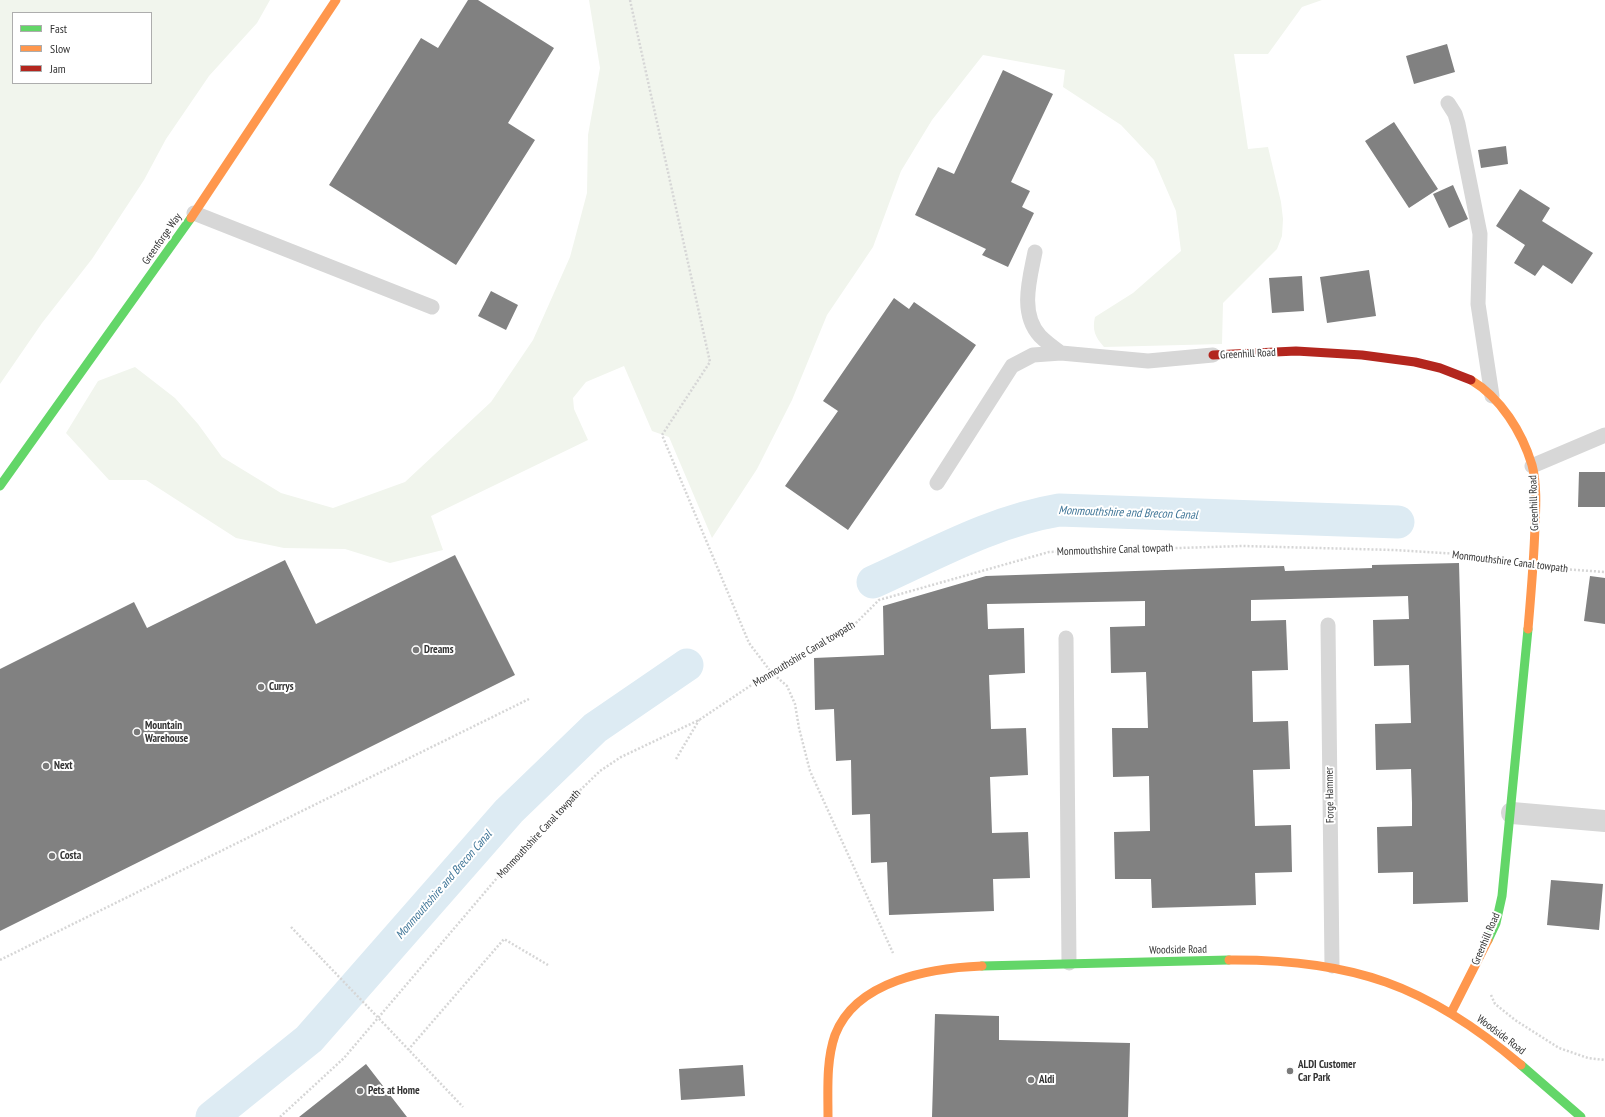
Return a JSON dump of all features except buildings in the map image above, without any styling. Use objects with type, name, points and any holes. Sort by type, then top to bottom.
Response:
[{"type":"street","name":"Greenforge Way","points":[[0,486],[194,213],[336,0]]},
{"type":"street","name":"Greenhill Road","points":[[1213,355],[1296,351],[1362,355],[1415,362],[1464,376],[1479,385],[1492,396],[1509,417],[1523,443],[1532,466],[1536,499],[1534,566],[1512,813],[1503,890],[1496,923],[1451,1013]]},
{"type":"street","points":[[1512,813],[1605,821]]},
{"type":"street","name":"Woodside Road","points":[[828,1117],[831,1048],[838,1029],[847,1014],[862,1000],[881,988],[904,978],[958,967],[1069,963],[1291,961],[1332,966],[1371,977],[1412,992],[1451,1013],[1506,1054],[1581,1117]]},
{"type":"lane","points":[[1448,103],[1455,114],[1458,124],[1480,234],[1478,304],[1492,396]]},
{"type":"lane","points":[[194,213],[432,306]]},
{"type":"lane","points":[[1035,252],[1028,288],[1029,313],[1039,335],[1061,353]]},
{"type":"lane","points":[[937,483],[1012,366],[1033,355],[1061,353],[1148,361],[1213,355]]},
{"type":"lane","points":[[1532,466],[1605,435]]},
{"type":"lane","name":"Forge Hammer","points":[[1328,625],[1332,966]]},
{"type":"lane","points":[[1066,638],[1069,963]]},
{"type":"path","points":[[630,0],[710,362],[662,435],[749,643],[771,672],[787,686],[795,704],[799,728],[810,771],[904,978]]},
{"type":"path","name":"Monmouthshire Canal towpath","points":[[280,1117],[344,1058],[497,878],[585,785],[610,763],[699,720],[771,672],[852,626],[879,600],[1049,552],[1243,546],[1386,550],[1476,555],[1534,566],[1605,572]]},
{"type":"path","points":[[0,960],[529,699]]},
{"type":"path","points":[[676,759],[699,720]]},
{"type":"path","points":[[291,927],[462,1107]]},
{"type":"path","points":[[408,1050],[504,939],[548,965]]},
{"type":"shaded area","points":[[0,0],[270,0],[257,23],[209,76],[166,139],[144,180],[92,259],[42,323],[0,384]]},
{"type":"shaded area","points":[[589,0],[1322,0],[1302,7],[1268,54],[1234,54],[1248,149],[1268,147],[1281,202],[1283,219],[1282,236],[1277,249],[1223,303],[1222,344],[1104,347],[1096,337],[1094,330],[1095,317],[1133,293],[1181,251],[1176,211],[1154,160],[1121,125],[1063,87],[1065,70],[983,55],[932,120],[901,171],[873,247],[827,315],[792,400],[757,469],[712,538],[669,437],[652,431],[624,366],[586,382],[573,398],[574,409],[588,440],[431,516],[443,550],[390,563],[345,549],[284,548],[236,538],[146,480],[109,480],[66,433],[98,381],[135,367],[175,398],[198,424],[222,457],[281,493],[333,508],[405,482],[491,402],[533,340],[570,257],[587,193],[588,135],[600,68]]},
{"type":"waterway","name":"Monmouthshire and Brecon Canal","points":[[873,582],[987,530],[1035,515],[1059,510],[1398,522]]},
{"type":"waterway","name":"Monmouthshire and Brecon Canal","points":[[212,1117],[309,1039],[509,811],[595,728],[687,665]]},
{"type":"traffic: fast","points":[[0,486],[191,218]]},
{"type":"traffic: fast","points":[[1488,940],[1496,923],[1502,896],[1528,629]]},
{"type":"traffic: fast","points":[[982,966],[1229,960]]},
{"type":"traffic: fast","points":[[1521,1065],[1581,1117]]},
{"type":"traffic: slow","points":[[191,218],[336,0]]},
{"type":"traffic: slow","points":[[1471,380],[1492,396],[1509,417],[1528,453],[1534,472],[1536,511],[1528,629]]},
{"type":"traffic: slow","points":[[1451,1013],[1488,940]]},
{"type":"traffic: slow","points":[[1229,960],[1273,961],[1313,965],[1351,972],[1386,982],[1420,996],[1453,1015],[1487,1037],[1521,1065]]},
{"type":"traffic: slow","points":[[828,1117],[828,1076],[832,1045],[835,1035],[845,1016],[860,1001],[877,990],[897,981],[919,974],[962,967],[982,966]]},
{"type":"traffic: jam","points":[[1213,355],[1296,351],[1362,355],[1415,362],[1440,368],[1471,380]]},
{"type":"place","name":"Dreams","points":[[416,650]]},
{"type":"place","name":"Currys","points":[[261,687]]},
{"type":"place","name":"Mountain Warehouse","points":[[137,732]]},
{"type":"place","name":"Next","points":[[46,766]]},
{"type":"place","name":"Costa","points":[[52,856]]},
{"type":"place","name":"ALDI Customer Car Park","points":[[1290,1071]]},
{"type":"place","name":"Aldi","points":[[1031,1080]]},
{"type":"place","name":"Pets at Home","points":[[360,1091]]}]
